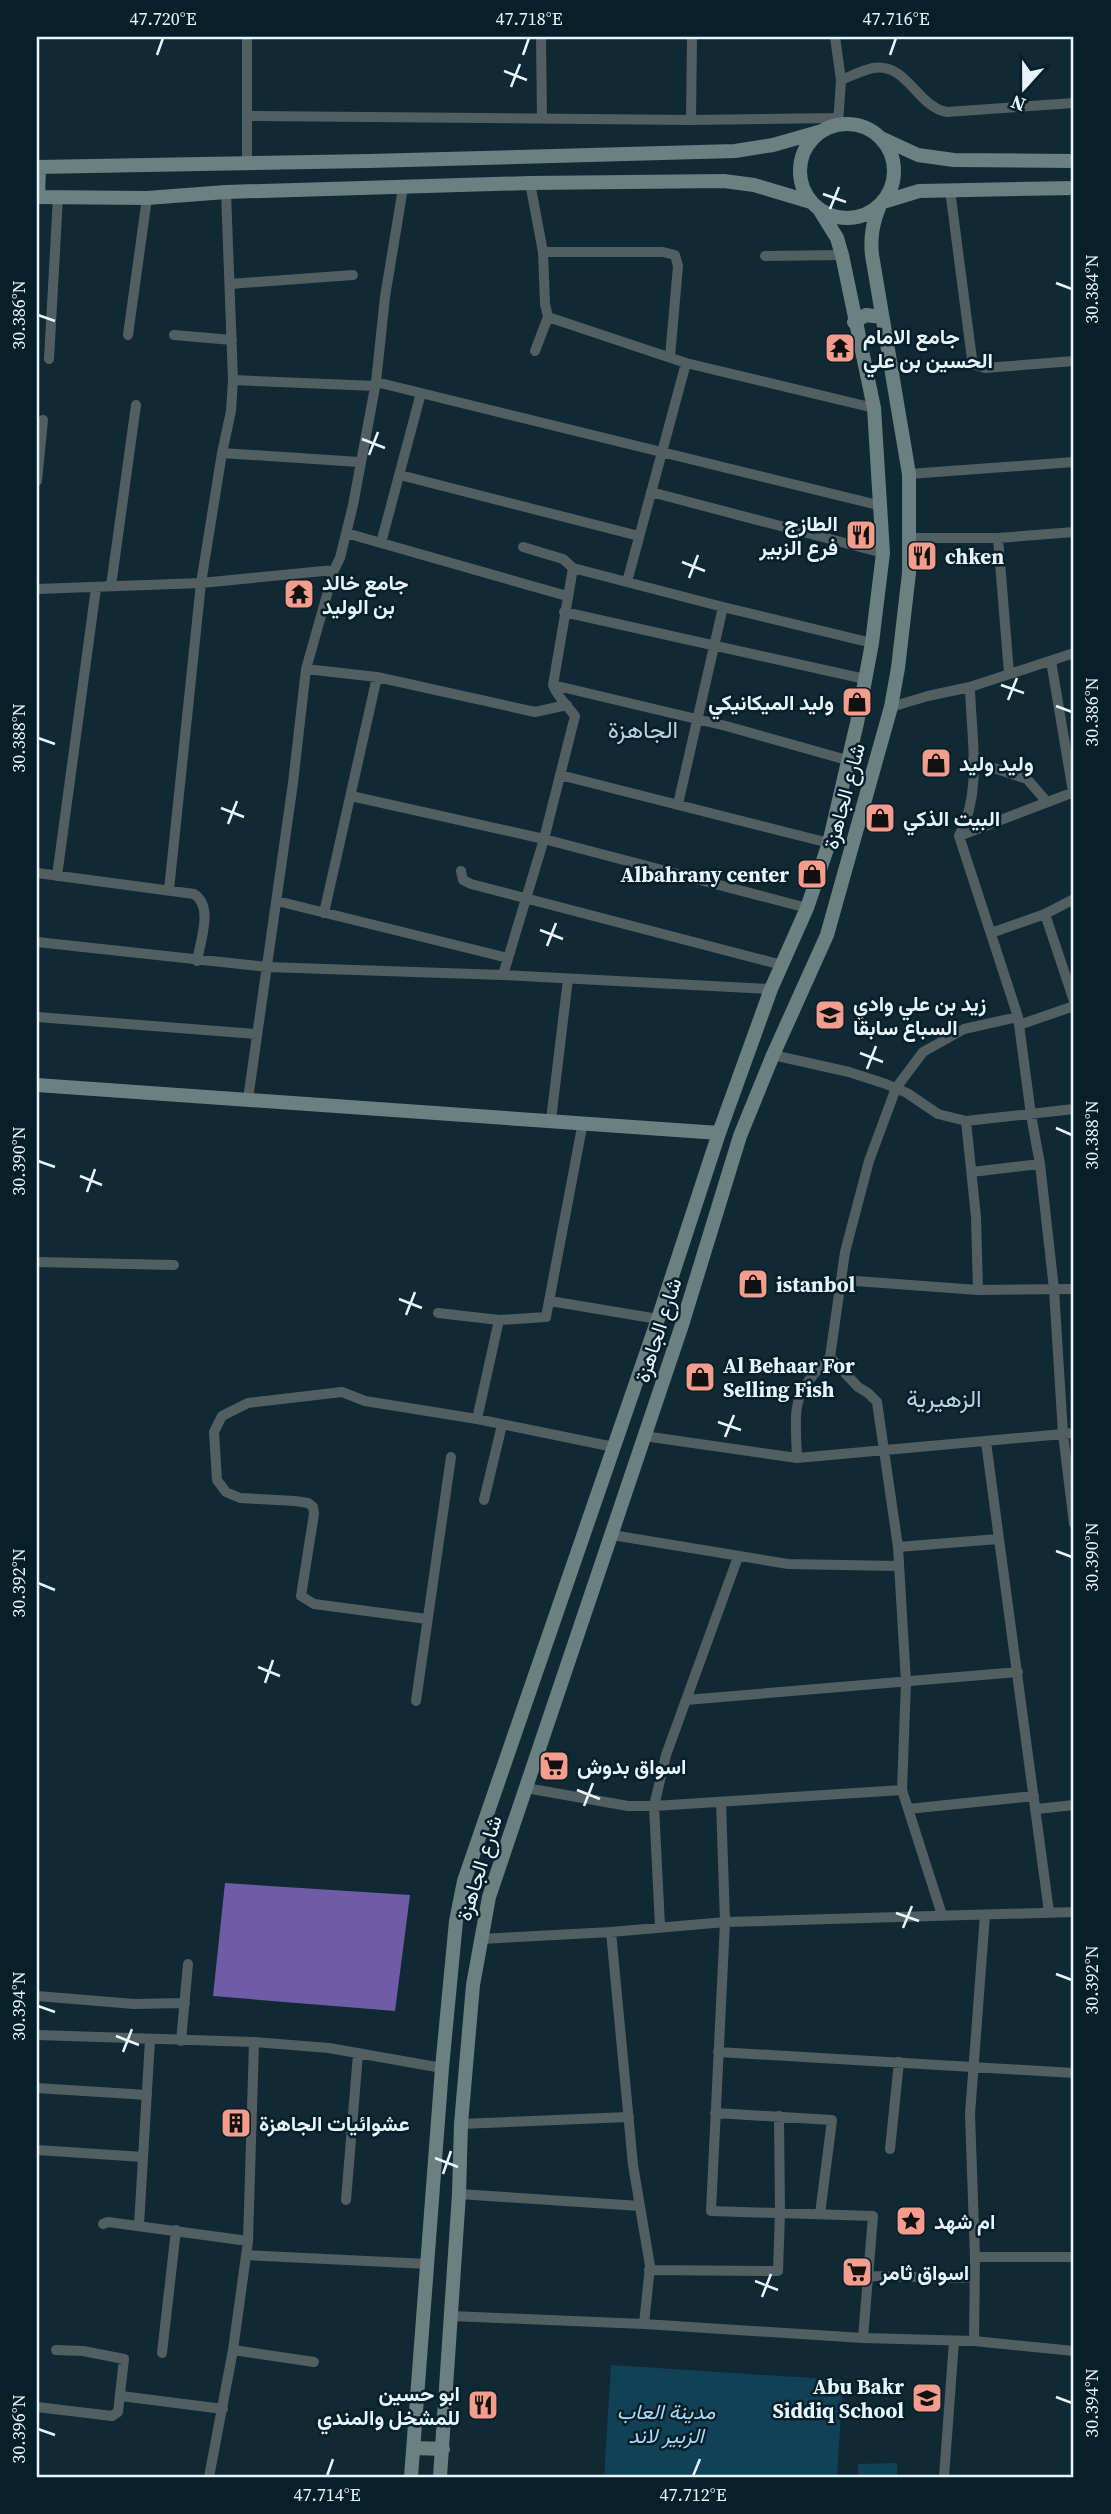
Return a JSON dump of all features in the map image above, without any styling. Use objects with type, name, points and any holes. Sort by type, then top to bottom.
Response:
[{"type":"street","points":[[247,37],[247,163]]},
{"type":"street","points":[[541,37],[541,119]]},
{"type":"street","points":[[691,120],[692,37]]},
{"type":"street","points":[[835,37],[841,80],[837,121]]},
{"type":"street","points":[[841,80],[873,68],[889,68],[899,73],[930,106],[947,113],[1074,103]]},
{"type":"street","points":[[248,116],[837,121],[868,129],[918,155],[954,160],[1074,161]]},
{"type":"street","points":[[815,205],[803,187],[800,172],[802,155],[810,141],[837,121]]},
{"type":"street","points":[[822,131],[774,145],[735,151],[38,167],[37,197],[147,198],[226,192],[530,183],[724,181],[754,185],[815,205],[834,216],[850,218],[866,214],[881,203],[919,191],[1074,188]]},
{"type":"street","points":[[881,138],[890,153],[894,170],[891,187],[881,203]]},
{"type":"street","points":[[530,183],[543,252],[548,317],[535,351]]},
{"type":"street","points":[[248,1099],[295,771],[306,669],[334,570],[340,558],[353,505],[375,384],[402,188]]},
{"type":"street","points":[[950,190],[972,359],[976,365],[985,368],[1074,361]]},
{"type":"street","points":[[169,890],[201,583],[222,453],[232,411],[226,192]]},
{"type":"street","points":[[49,359],[58,197]]},
{"type":"street","points":[[128,335],[147,198]]},
{"type":"street","name":"شارع الجاهزة","points":[[440,2477],[459,2194],[461,2124],[473,1985],[489,1898],[682,1325],[740,1136],[827,935],[891,707],[902,638],[911,538],[909,474],[881,317],[870,236],[881,203]]},
{"type":"street","name":"شارع الجاهزة","points":[[411,2477],[442,2068],[456,1921],[464,1881],[658,1319],[719,1133],[771,989],[807,908],[829,843],[872,643],[883,553],[874,408],[842,255],[837,238],[815,205]]},
{"type":"street","points":[[543,252],[663,252],[675,255],[678,266],[670,357]]},
{"type":"street","points":[[765,256],[842,255]]},
{"type":"street","points":[[230,284],[353,275]]},
{"type":"street","points":[[855,322],[866,316],[881,317]]},
{"type":"street","points":[[548,317],[687,363],[874,408]]},
{"type":"street","points":[[174,335],[232,340]]},
{"type":"street","points":[[627,582],[687,363]]},
{"type":"street","points":[[233,380],[375,384],[881,506]]},
{"type":"street","points":[[381,543],[421,393]]},
{"type":"street","points":[[111,586],[136,405]]},
{"type":"street","points":[[37,481],[43,420]]},
{"type":"street","points":[[222,453],[359,462]]},
{"type":"street","points":[[909,474],[1074,462]]},
{"type":"street","points":[[400,475],[639,536]]},
{"type":"street","points":[[651,492],[883,553]]},
{"type":"street","points":[[911,538],[998,538],[1074,532]]},
{"type":"street","points":[[346,533],[568,596]]},
{"type":"street","points":[[998,538],[1009,673]]},
{"type":"street","points":[[523,547],[563,559],[573,568],[872,643]]},
{"type":"street","points":[[503,975],[544,839],[575,716],[567,705],[558,699],[553,685],[573,568]]},
{"type":"street","points":[[37,589],[96,589],[111,586],[201,583],[334,570]]},
{"type":"street","points":[[882,574],[909,573]]},
{"type":"street","points":[[57,876],[96,589]]},
{"type":"street","points":[[678,804],[723,607]]},
{"type":"street","points":[[564,612],[865,679]]},
{"type":"street","points":[[891,707],[970,687],[1074,653]]},
{"type":"street","points":[[958,836],[1073,792],[1051,661]]},
{"type":"street","points":[[306,669],[377,677],[535,712],[567,705]]},
{"type":"street","points":[[324,913],[377,677]]},
{"type":"street","points":[[553,685],[848,760]]},
{"type":"street","points":[[970,687],[973,794],[967,821],[958,836],[1019,1021],[1040,1164],[1054,1289],[1074,1524]]},
{"type":"street","points":[[972,761],[1027,779],[1047,802]]},
{"type":"street","points":[[560,775],[829,843]]},
{"type":"street","points":[[351,796],[544,839],[807,908]]},
{"type":"street","points":[[834,817],[858,823]]},
{"type":"street","points":[[461,871],[463,880],[471,884],[782,965]]},
{"type":"street","points":[[37,873],[194,894],[203,902],[205,914],[197,961]]},
{"type":"street","points":[[991,933],[1045,914],[1074,900]]},
{"type":"street","points":[[276,901],[509,958]]},
{"type":"street","points":[[797,1458],[795,1415],[799,1397],[807,1379],[830,1357],[845,1252],[869,1161],[895,1088],[923,1052],[964,1029],[1019,1021],[1074,1004],[1045,914]]},
{"type":"street","points":[[37,942],[267,967],[503,975],[771,989]]},
{"type":"street","points":[[551,1120],[568,979]]},
{"type":"street","points":[[37,1017],[257,1034]]},
{"type":"street","points":[[773,1055],[849,1072],[907,1093],[938,1114],[966,1121],[1074,1109]]},
{"type":"street","points":[[37,1085],[719,1133]]},
{"type":"street","points":[[966,1121],[972,1172],[978,1290]]},
{"type":"street","points":[[438,1313],[499,1320],[541,1319],[548,1314],[583,1122]]},
{"type":"street","points":[[972,1172],[1040,1164]]},
{"type":"street","points":[[37,1262],[174,1265]]},
{"type":"street","points":[[842,1280],[978,1290],[1074,1289]]},
{"type":"street","points":[[550,1301],[682,1325]]},
{"type":"street","points":[[477,1419],[499,1320]]},
{"type":"street","points":[[830,1357],[858,1387],[877,1402],[898,1547],[906,1682],[902,1790],[942,1915]]},
{"type":"street","points":[[427,1619],[314,1604],[301,1596],[313,1507],[308,1503],[295,1501],[240,1498],[226,1492],[217,1480],[214,1432],[222,1416],[248,1403],[342,1392],[365,1401],[477,1419],[614,1447]]},
{"type":"street","points":[[484,1500],[502,1425]]},
{"type":"street","points":[[644,1436],[797,1458],[1068,1433]]},
{"type":"street","points":[[986,1441],[1049,1912]]},
{"type":"street","points":[[416,1701],[451,1457]]},
{"type":"street","points":[[612,1535],[788,1564],[898,1566]]},
{"type":"street","points":[[898,1547],[998,1539]]},
{"type":"street","points":[[660,1926],[653,1807],[666,1755],[738,1557]]},
{"type":"street","points":[[686,1700],[1018,1672]]},
{"type":"street","points":[[526,1788],[628,1806],[653,1807],[902,1790]]},
{"type":"street","points":[[908,1809],[1034,1796]]},
{"type":"street","points":[[721,1802],[725,1922],[711,2211],[873,2216],[863,2338]]},
{"type":"street","points":[[1037,1809],[1074,1805]]},
{"type":"street","points":[[480,1939],[725,1922],[1074,1912]]},
{"type":"street","points":[[974,2341],[975,2257],[970,2114],[985,1915]]},
{"type":"street","points":[[611,1932],[633,2165],[649,2270],[644,2324]]},
{"type":"street","points":[[181,2041],[188,1964]]},
{"type":"street","points":[[37,1996],[134,2004],[185,2003]]},
{"type":"street","points":[[37,2035],[254,2042],[329,2048],[442,2068]]},
{"type":"street","points":[[139,2225],[150,2040]]},
{"type":"street","points":[[209,2477],[233,2350],[248,2241],[254,2042]]},
{"type":"street","points":[[718,2052],[1074,2073]]},
{"type":"street","points":[[346,2200],[358,2054]]},
{"type":"street","points":[[890,2149],[900,2062]]},
{"type":"street","points":[[37,2088],[146,2095]]},
{"type":"street","points":[[715,2112],[832,2120],[820,2214]]},
{"type":"street","points":[[649,2270],[778,2271],[779,2116]]},
{"type":"street","points":[[461,2124],[629,2117]]},
{"type":"street","points":[[37,2150],[143,2157]]},
{"type":"street","points":[[459,2194],[640,2206]]},
{"type":"street","points":[[103,2224],[108,2221],[248,2241]]},
{"type":"street","points":[[162,2353],[176,2230]]},
{"type":"street","points":[[246,2255],[428,2264]]},
{"type":"street","points":[[975,2257],[1074,2257]]},
{"type":"street","points":[[868,2276],[973,2278]]},
{"type":"street","points":[[451,2316],[644,2324],[863,2338],[974,2341],[1074,2351]]},
{"type":"street","points":[[944,2477],[954,2341]]},
{"type":"street","points":[[37,2407],[113,2416],[118,2412],[124,2359],[83,2351],[56,2350]]},
{"type":"street","points":[[233,2350],[314,2362]]},
{"type":"street","points":[[121,2396],[223,2409]]},
{"type":"street","points":[[414,2448],[443,2449]]},
{"type":"green space","name":"مدينة العاب الزبير لاند","points":[[611,2365],[843,2380],[837,2477],[604,2477]]},
{"type":"green space","points":[[897,2463],[897,2477],[858,2477],[858,2464]]},
{"type":"shaded area","points":[[225,1883],[410,1895],[395,2011],[213,1996]]},
{"type":"place","name":"جامع الامام الحسين بن علي","points":[[840,348]]},
{"type":"place","name":"الطازج فرع الزبير","points":[[861,535]]},
{"type":"place","name":"chken","points":[[922,556]]},
{"type":"place","name":"جامع خالد بن الوليد","points":[[299,594]]},
{"type":"place","name":"وليد الميكانيكي","points":[[857,702]]},
{"type":"place","name":"وليد وليد","points":[[936,763]]},
{"type":"place","name":"البيت الذكي","points":[[880,818]]},
{"type":"place","name":"Albahrany center","points":[[812,874]]},
{"type":"place","name":"زيد بن علي وادي السباع سابقا","points":[[830,1015]]},
{"type":"place","name":"istanbol","points":[[753,1284]]},
{"type":"place","name":"Al Behaar For Selling Fish","points":[[700,1377]]},
{"type":"place","name":"اسواق بدوش","points":[[554,1766]]},
{"type":"place","name":"عشوائيات الجاهزة","points":[[236,2123]]},
{"type":"place","name":"ام شهد","points":[[911,2221]]},
{"type":"place","name":"اسواق ثامر","points":[[857,2272]]},
{"type":"place","name":"Abu Bakr Siddiq School","points":[[927,2398]]},
{"type":"place","name":"ابو حسين للمشخل والمندي","points":[[483,2405]]},
{"type":"district","name":"الجاهزة","points":[[643,729]]},
{"type":"district","name":"الزهيرية","points":[[944,1398]]}]
